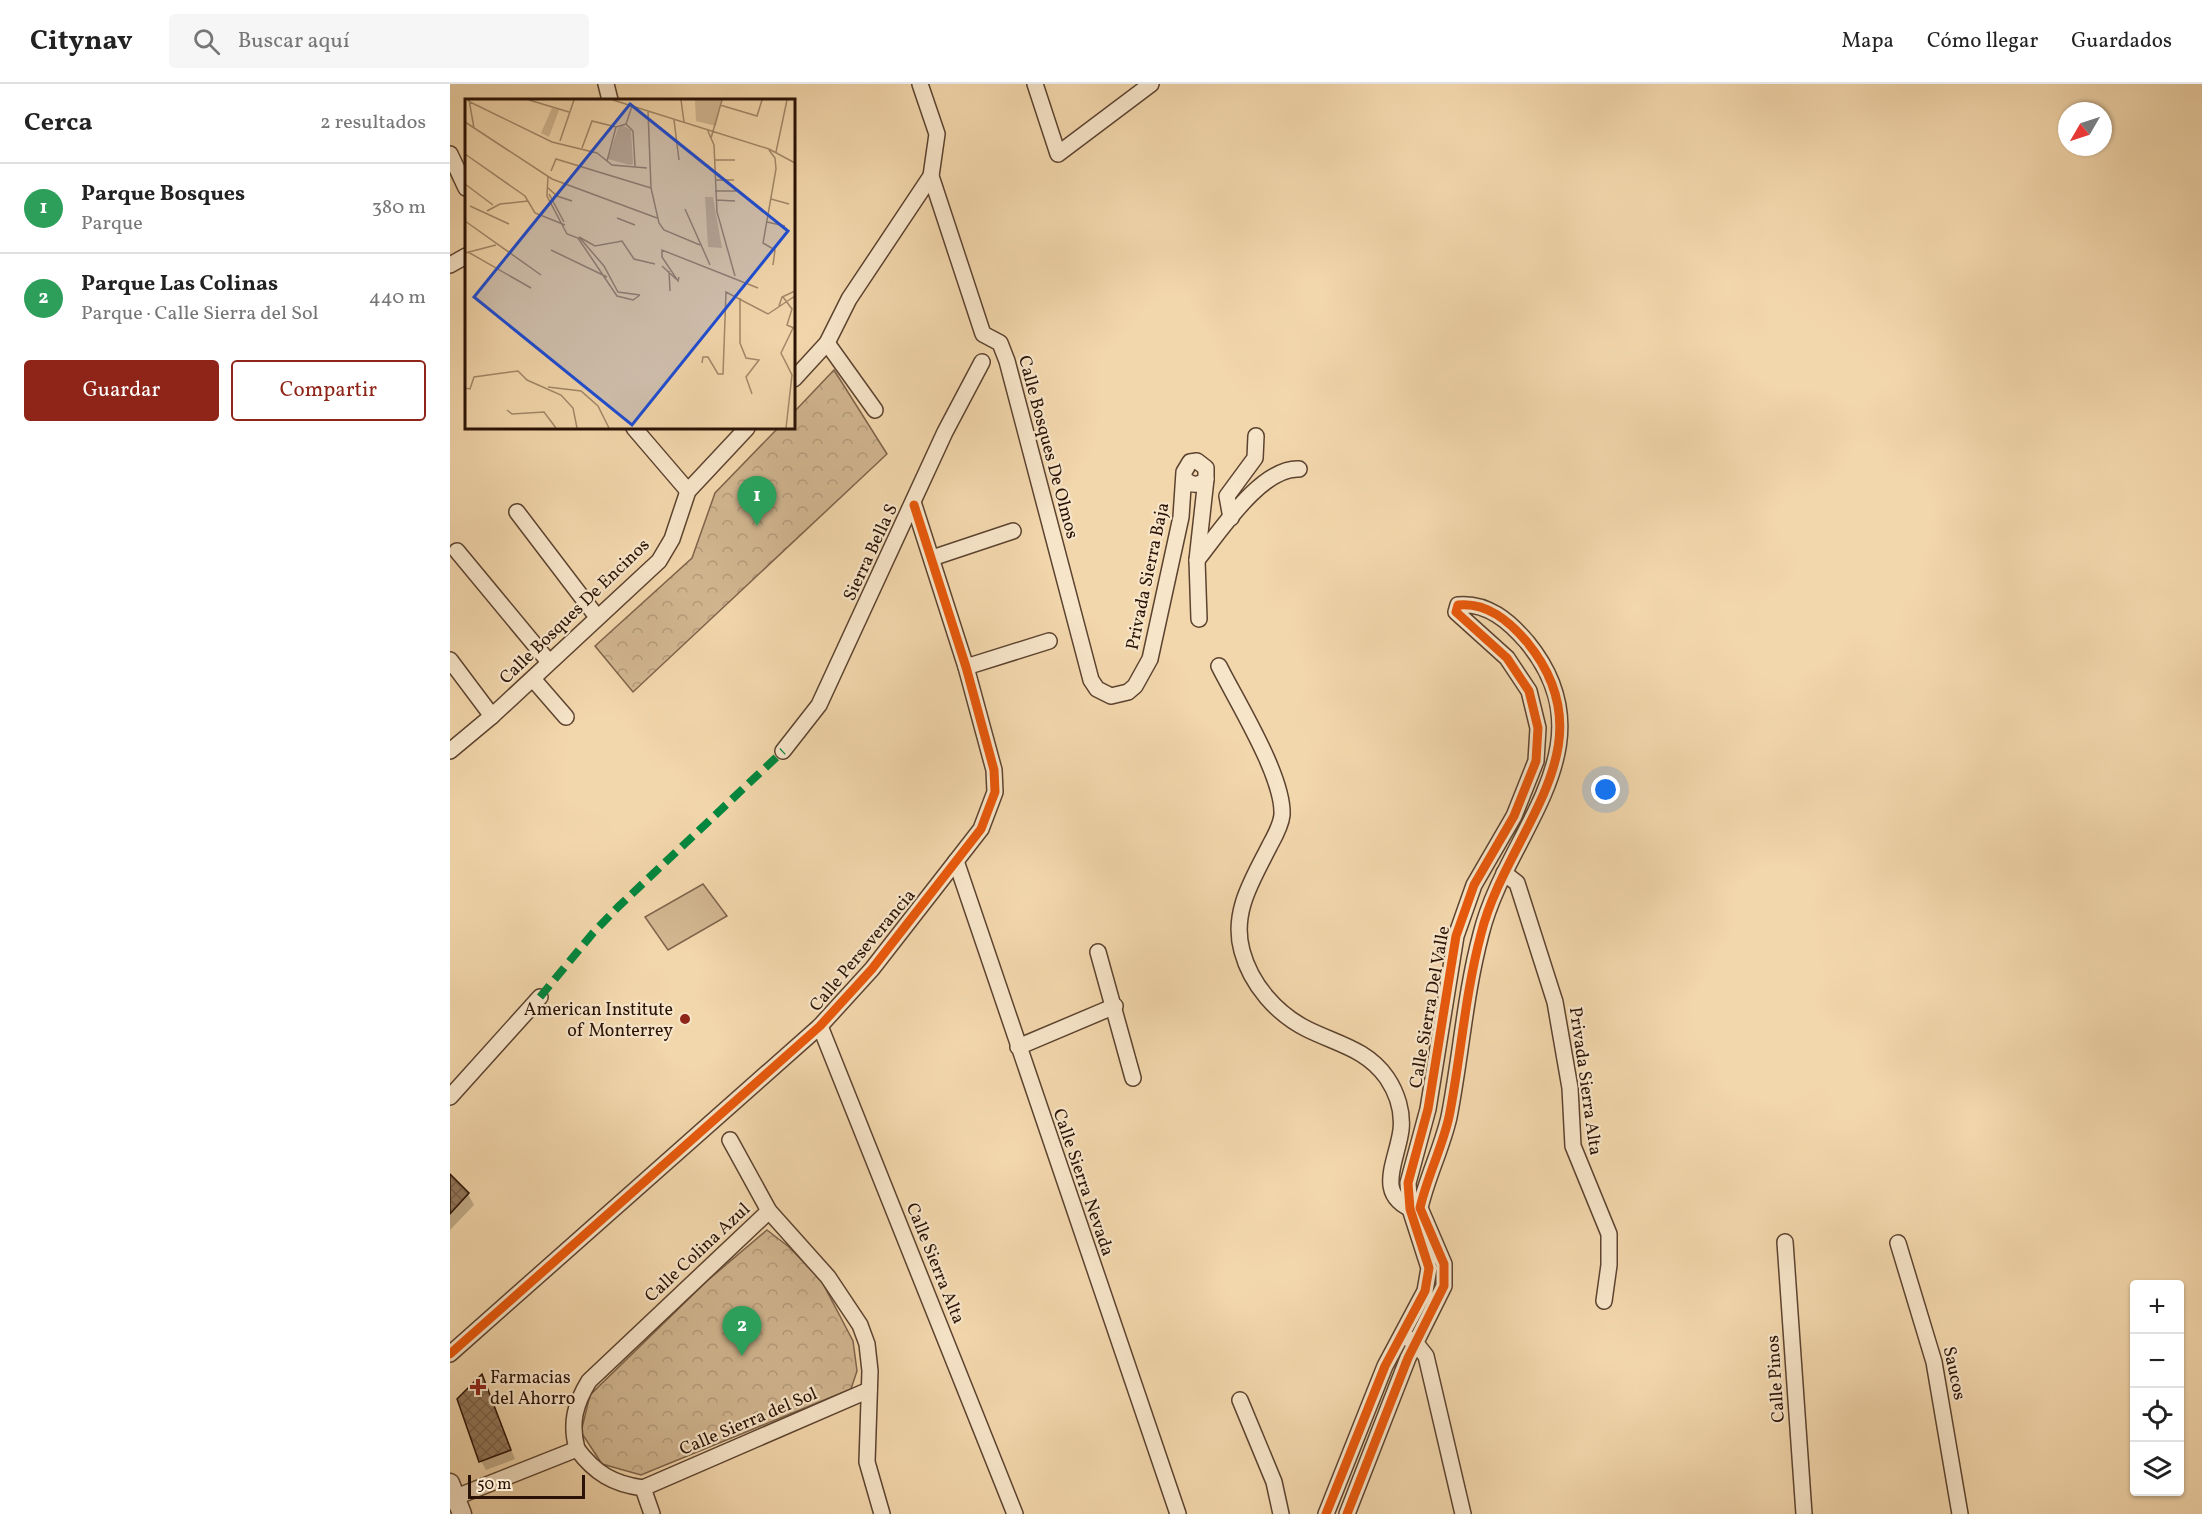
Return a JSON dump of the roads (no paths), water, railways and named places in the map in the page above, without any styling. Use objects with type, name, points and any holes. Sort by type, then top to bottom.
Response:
[{"type":"street","points":[[606,84],[610,99]]},
{"type":"street","name":"Calle Bosques De Olmos","points":[[920,84],[937,134],[931,176],[984,334],[1000,343],[1007,361],[1091,680],[1097,689],[1110,696]]},
{"type":"street","points":[[1035,84],[1058,154],[1151,84]]},
{"type":"street","points":[[450,153],[465,186]]},
{"type":"street","points":[[795,378],[828,343],[849,299],[931,176]]},
{"type":"street","points":[[450,266],[465,257]]},
{"type":"street","points":[[828,343],[875,410]]},
{"type":"street","name":"Sierra Bella S","points":[[783,751],[819,705],[914,505],[945,432],[982,362]]},
{"type":"street","points":[[635,429],[688,491]]},
{"type":"street","name":"Calle Bosques De Encinos","points":[[450,752],[659,561],[672,539],[688,491],[746,429]]},
{"type":"street","points":[[1231,518],[1227,496],[1255,458],[1256,436]]},
{"type":"street","points":[[1197,560],[1231,518],[1267,481],[1288,469],[1299,469]]},
{"type":"street","name":"Privada Sierra Baja","points":[[1110,696],[1128,692],[1135,686],[1150,659],[1181,517],[1185,479],[1192,484],[1200,484],[1206,479],[1197,560],[1199,619]]},
{"type":"street","name":"Calle Perseverancia","points":[[450,1354],[820,1026],[872,969],[981,829],[995,792],[994,770],[966,667],[914,505]]},
{"type":"street","points":[[517,512],[597,617]]},
{"type":"street","points":[[932,558],[1013,531]]},
{"type":"street","points":[[457,551],[549,662]]},
{"type":"street","name":"Calle Sierra Del Valle","points":[[1326,1514],[1378,1382],[1440,1296],[1445,1275],[1439,1248],[1415,1211],[1408,1183],[1428,1109],[1456,936],[1474,885],[1514,816],[1530,780],[1538,745],[1535,709],[1520,676],[1496,646],[1460,618],[1455,610],[1458,605],[1471,604],[1493,612],[1516,629],[1546,670],[1560,716],[1561,737],[1549,785],[1504,873],[1481,932],[1449,1118],[1423,1197],[1415,1211]]},
{"type":"street","points":[[966,667],[1049,641]]},
{"type":"street","points":[[450,660],[492,716]]},
{"type":"street","points":[[1219,666],[1274,776],[1282,805],[1282,818],[1276,834],[1240,910],[1238,932],[1242,952],[1263,993],[1286,1017],[1308,1030],[1356,1050],[1368,1058],[1393,1087],[1401,1114],[1401,1128],[1390,1184],[1398,1202],[1415,1211]]},
{"type":"street","points":[[532,679],[566,717]]},
{"type":"street","name":"Calle Sierra Nevada","points":[[956,861],[1179,1514]]},
{"type":"street","name":"Privada Sierra Alta","points":[[1504,873],[1517,883],[1555,1002],[1570,1088],[1573,1146],[1609,1234],[1609,1265],[1604,1301]]},
{"type":"street","points":[[1098,952],[1115,1006],[1133,1078]]},
{"type":"street","points":[[450,1097],[540,998]]},
{"type":"street","points":[[1018,1047],[1115,1006]]},
{"type":"street","name":"Calle Sierra Alta","points":[[820,1026],[1015,1514]]},
{"type":"street","points":[[730,1140],[769,1211]]},
{"type":"street","name":"Calle Colina Azul","points":[[577,1449],[573,1422],[578,1401],[589,1381],[769,1211],[828,1277],[860,1325],[867,1344],[869,1390],[867,1462],[882,1514]]},
{"type":"street","name":"Calle Pinos","points":[[1785,1242],[1804,1514]]},
{"type":"street","name":"Saucos","points":[[1898,1243],[1934,1362],[1960,1514]]},
{"type":"street","points":[[1408,1339],[1426,1356],[1463,1514]]},
{"type":"street","name":"Calle Sierra Del Valle","points":[[1347,1514],[1408,1339]]},
{"type":"street","name":"Calle Sierra del Sol","points":[[643,1488],[869,1390]]},
{"type":"street","points":[[1240,1400],[1274,1482],[1281,1514]]},
{"type":"street","points":[[456,1498],[577,1449],[599,1474],[614,1482],[643,1488],[652,1514]]},
{"type":"place","name":"Parque Bosques","points":[[757,526]]},
{"type":"place","name":"American Institute of Monterrey","points":[[685,1019]]},
{"type":"place","name":"Parque Las Colinas","points":[[742,1356]]},
{"type":"place","name":"Farmacias del Ahorro","points":[[478,1387]]}]
